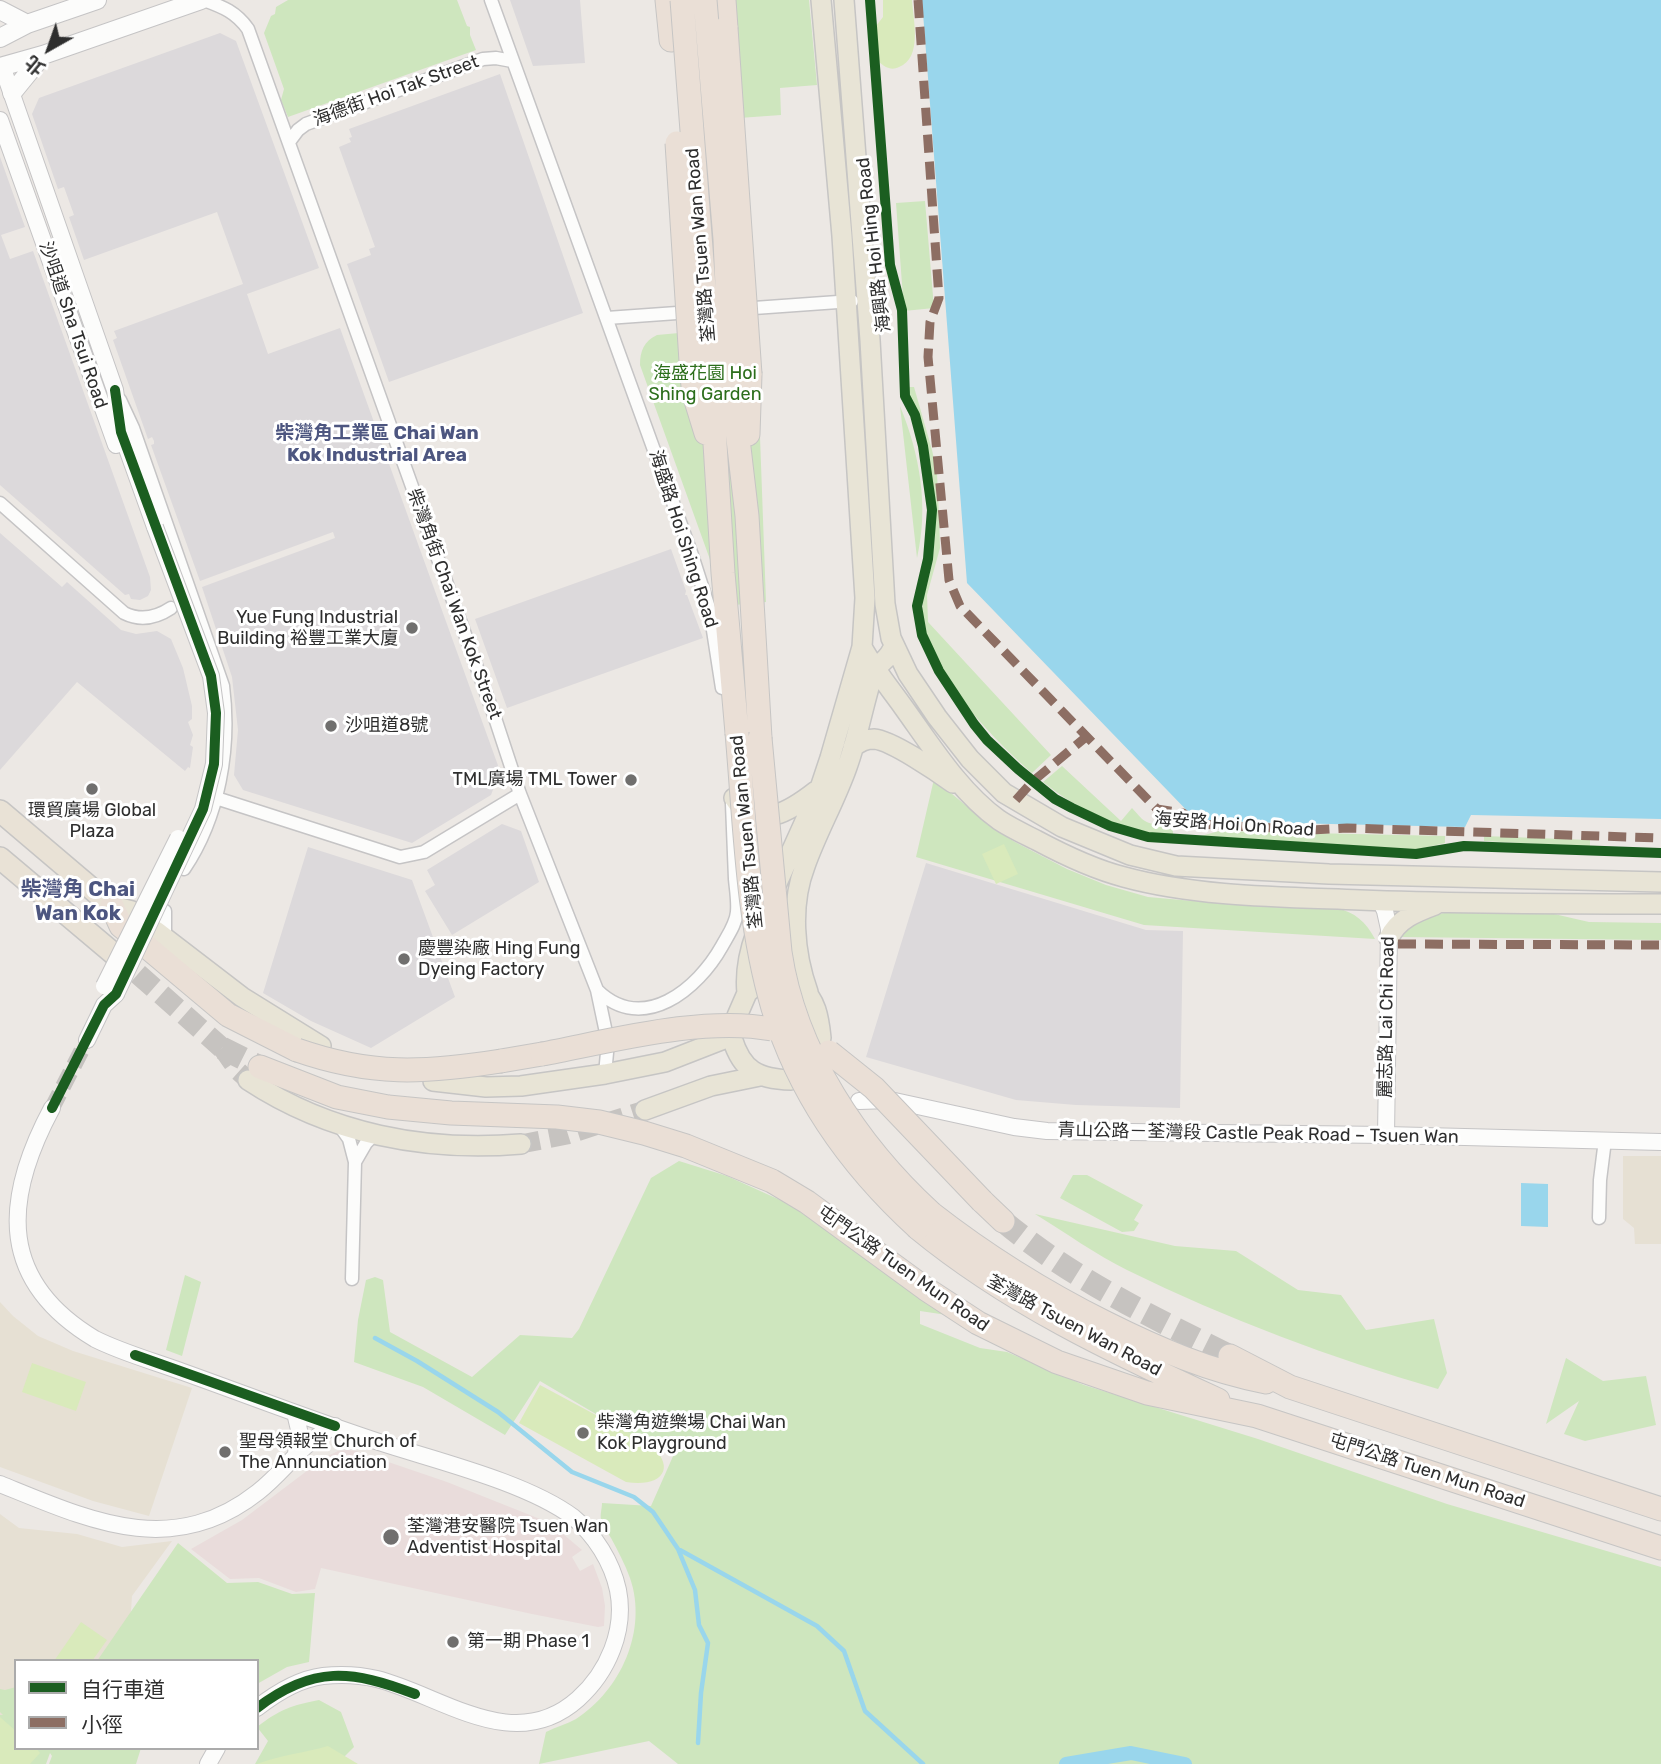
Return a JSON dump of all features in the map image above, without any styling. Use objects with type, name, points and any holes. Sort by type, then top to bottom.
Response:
[{"type":"highway","name":"荃灣路 Tsuen Wan Road","points":[[705,0],[724,239],[732,392],[747,516],[760,738],[774,904],[782,964],[806,1040],[831,1090],[925,1220],[962,1262],[1020,1301],[1127,1357],[1257,1416]]},
{"type":"highway","points":[[724,0],[750,374],[747,516]]},
{"type":"highway","name":"荃灣路 Tsuen Wan Road","points":[[670,3],[717,474],[748,857],[760,950],[769,991],[792,1058],[826,1122],[872,1181],[925,1220],[1081,1311],[1170,1354],[1219,1372],[1290,1387]]},
{"type":"highway","points":[[670,3],[692,377],[694,394],[717,474]]},
{"type":"highway","points":[[0,811],[123,916]]},
{"type":"highway","points":[[0,858],[114,954]]},
{"type":"highway","points":[[156,938],[228,1015],[297,1050],[363,1068],[387,1071],[436,1070],[688,1027],[744,1024],[772,1029]]},
{"type":"highway","points":[[821,1049],[874,1088],[1003,1221]]},
{"type":"highway","name":"屯門公路 Tuen Mun Road","points":[[254,1074],[337,1097],[388,1107],[599,1122],[685,1146],[772,1181],[807,1202],[950,1306],[1027,1349],[1147,1393],[1257,1416],[1661,1548]]},
{"type":"highway","name":"屯門公路 Tuen Mun Road","points":[[1230,1356],[1290,1387],[1661,1509]]},
{"type":"main road","points":[[0,38],[27,24],[97,0]]},
{"type":"main road","points":[[1,64],[43,55],[202,0]]},
{"type":"main road","name":"海興路 Hoi Hing Road","points":[[747,993],[746,979],[754,937],[820,788],[862,647],[865,598],[846,302],[821,0]]},
{"type":"main road","name":"海興路 Hoi Hing Road","points":[[844,0],[884,590],[892,641]]},
{"type":"main road","points":[[0,10],[27,24]]},
{"type":"main road","points":[[12,93],[43,55]]},
{"type":"main road","points":[[1661,882],[1329,874],[1176,866],[1130,855],[1062,827],[1004,793],[970,759],[929,706],[908,674],[892,641],[877,636],[862,647],[874,670],[969,793],[995,817],[1082,863],[1123,877],[1173,888],[1308,898],[1442,903],[1661,904]]},
{"type":"main road","points":[[645,1110],[711,1086],[760,1076],[791,1080],[806,1069],[821,1049],[818,1015],[799,963],[795,911],[798,889],[804,866],[839,790],[874,670],[889,657],[892,641]]},
{"type":"main road","points":[[853,747],[862,740],[883,741],[969,793]]},
{"type":"main road","points":[[731,792],[742,807],[754,814],[771,816],[792,810],[820,788]]},
{"type":"main road","points":[[1329,874],[1366,888],[1380,900]]},
{"type":"main road","points":[[1389,938],[1396,926],[1415,913],[1442,903]]},
{"type":"main road","points":[[156,938],[242,997],[321,1046]]},
{"type":"main road","points":[[737,1016],[747,993],[760,982],[771,978],[782,978],[796,983],[808,992]]},
{"type":"main road","points":[[433,1081],[486,1087],[521,1086],[665,1062],[728,1039],[739,1058],[760,1076]]},
{"type":"main road","points":[[254,1074],[303,1112],[374,1135],[453,1146],[521,1143]]},
{"type":"street","name":"柴灣角街 Chai Wan Kok Street","points":[[202,0],[230,10],[248,29],[520,794],[597,990],[608,1042],[605,1074]]},
{"type":"street","name":"海盛路 Hoi Shing Road","points":[[491,0],[710,611],[721,678],[731,792],[737,912],[732,929],[716,957],[686,990],[670,1002],[638,1008],[624,1006],[612,1002],[597,990]]},
{"type":"street","name":"海德街 Hoi Tak Street","points":[[289,142],[306,124],[483,59],[512,61]]},
{"type":"street","name":"沙咀道 Sha Tsui Road","points":[[1,64],[115,390],[133,428],[187,588],[220,672],[226,705],[220,782],[211,816],[184,869]]},
{"type":"street","name":"沙咀道 Sha Tsui Road","points":[[0,120],[151,528],[203,678],[208,716],[206,762],[194,806],[87,1040]]},
{"type":"street","points":[[607,318],[866,301]]},
{"type":"street","name":"沙咀道 Sha Tsui Road","points":[[115,390],[116,434]]},
{"type":"street","points":[[0,503],[124,613],[139,618],[170,608]]},
{"type":"street","points":[[216,798],[400,857],[424,852],[520,794]]},
{"type":"street","name":"麗志路 Lai Chi Road","points":[[1380,900],[1388,920],[1389,938],[1386,1135]]},
{"type":"street","points":[[156,938],[165,911]]},
{"type":"street","name":"青山公路－荃灣段 Castle Peak Road – Tsuen Wan","points":[[859,1101],[890,1100],[1014,1127],[1048,1131],[1661,1142]]},
{"type":"street","points":[[52,1108],[23,1167],[13,1199],[11,1229],[19,1267],[30,1289],[61,1318],[98,1340],[295,1413],[505,1483],[541,1499],[572,1517],[587,1531],[610,1564],[620,1599],[617,1635],[600,1673],[579,1698],[566,1708],[534,1721],[515,1724],[496,1722],[377,1679],[352,1676],[321,1676],[299,1682],[259,1706]]},
{"type":"street","points":[[339,1125],[349,1139],[355,1162],[352,1279]]},
{"type":"street","points":[[355,1162],[374,1135]]},
{"type":"street","points":[[1599,1218],[1605,1140]]},
{"type":"street","points":[[295,1413],[300,1434],[296,1453]]},
{"type":"street","points":[[0,1485],[88,1518],[152,1530],[174,1530],[200,1524],[249,1500],[284,1470],[296,1453],[323,1431],[335,1426]]},
{"type":"shaded area","points":[[510,0],[580,0],[585,63],[533,66]]},
{"type":"shaded area","points":[[220,33],[236,41],[319,268],[247,294],[268,354],[340,328],[500,771],[491,795],[412,843],[243,790],[234,775],[238,730],[232,677],[202,587],[335,538],[333,532],[200,581],[151,445],[154,441],[152,437],[148,439],[113,340],[117,338],[114,331],[243,284],[217,212],[84,260],[69,217],[74,215],[64,187],[58,189],[32,114],[39,98]]},
{"type":"shaded area","points":[[500,74],[583,313],[389,382],[347,264],[371,255],[369,249],[375,247],[339,147],[351,142],[349,129]]},
{"type":"shaded area","points":[[0,157],[25,227],[1,235],[10,259],[33,251],[150,577],[151,590],[148,596],[140,600],[131,599],[129,594],[125,595],[0,485]]},
{"type":"shaded area","points":[[0,533],[62,587],[67,582],[121,630],[136,634],[157,631],[171,639],[183,668],[192,706],[192,719],[188,722],[193,735],[190,768],[185,771],[77,682],[0,770]]},
{"type":"shaded area","points":[[671,549],[686,591],[685,595],[703,638],[507,708],[475,619]]},
{"type":"shaded area","points":[[502,824],[521,831],[539,882],[452,935],[425,891],[435,885],[427,870]]},
{"type":"shaded area","points":[[308,847],[412,880],[455,997],[371,1048],[311,1021],[263,993]]},
{"type":"shaded area","points":[[926,863],[1146,930],[1183,931],[1180,1108],[1016,1100],[866,1057]]},
{"type":"shaded area","points":[[1623,1156],[1661,1156],[1661,1244],[1635,1244],[1634,1228],[1623,1219]]},
{"type":"shaded area","points":[[0,1302],[38,1336],[73,1351],[192,1388],[149,1516],[93,1501],[0,1467]]},
{"type":"shaded area","name":"荃灣港安醫院 Tsuen Wan Adventist Hospital","points":[[347,1450],[447,1482],[550,1523],[582,1550],[572,1557],[580,1571],[593,1564],[602,1588],[604,1626],[532,1614],[321,1568],[315,1589],[296,1592],[259,1578],[230,1579],[191,1549],[242,1520],[324,1458]]},
{"type":"shaded area","points":[[0,1514],[19,1528],[77,1534],[122,1547],[172,1541],[132,1596],[126,1659],[14,1659],[14,1718],[0,1715]]},
{"type":"green space","points":[[288,0],[457,0],[467,26],[470,27],[476,50],[288,117],[281,100],[284,89],[264,33],[276,7]]},
{"type":"green space","points":[[733,0],[809,0],[817,85],[780,88],[781,115],[739,118]]},
{"type":"green space","points":[[883,0],[912,0],[914,47],[906,62],[893,69],[879,62],[876,26],[883,17]]},
{"type":"green space","points":[[925,201],[934,308],[904,311],[896,203]]},
{"type":"green space","name":"海盛花園 Hoi Shing Garden","points":[[756,326],[766,602],[734,605],[717,579],[640,360],[646,343],[657,335]]},
{"type":"green space","points":[[909,387],[914,387],[937,473],[940,548],[927,595],[928,622],[1051,755],[1032,773],[965,704],[938,662],[929,640],[922,611],[933,556],[934,495],[928,454],[909,395]]},
{"type":"green space","points":[[900,406],[913,443],[920,481],[922,519],[917,558]]},
{"type":"green space","points":[[1062,766],[1121,821],[1132,808],[1145,821],[1169,828],[1173,831],[1173,836],[1138,830],[1104,819],[1057,793],[1043,782]]},
{"type":"green space","points":[[934,779],[993,828],[1015,842],[1067,869],[1106,885],[1148,897],[1336,908],[1359,919],[1375,939],[1144,925],[916,857]]},
{"type":"green space","points":[[1219,831],[1445,836],[1445,843],[1415,850],[1201,836]]},
{"type":"green space","points":[[1484,836],[1590,840],[1590,847],[1484,841]]},
{"type":"green space","points":[[1004,844],[1018,874],[996,884],[982,854]]},
{"type":"green space","points":[[1541,911],[1589,922],[1661,923],[1661,940],[1400,937],[1416,921],[1426,917],[1448,912]]},
{"type":"green space","points":[[679,1161],[727,1176],[789,1204],[947,1315],[920,1311],[920,1324],[980,1348],[1007,1352],[1084,1385],[1258,1439],[1447,1504],[1661,1567],[1661,1764],[678,1764],[649,1741],[539,1764],[546,1732],[576,1719],[606,1692],[627,1657],[633,1638],[635,1598],[626,1568],[602,1522],[602,1503],[651,1506],[678,1445],[628,1433],[540,1381],[505,1435],[423,1387],[354,1362],[358,1320],[366,1280],[375,1277],[383,1280],[390,1332],[472,1377],[520,1335],[572,1338],[579,1329],[651,1178]]},
{"type":"green space","points":[[1073,1175],[1087,1175],[1143,1205],[1134,1220],[1139,1223],[1134,1231],[1122,1232],[1060,1198]]},
{"type":"green space","points":[[1035,1214],[1175,1246],[1236,1251],[1298,1290],[1341,1295],[1366,1330],[1434,1319],[1447,1373],[1438,1389],[1280,1336],[1127,1270]]},
{"type":"green space","points":[[185,1275],[201,1282],[182,1356],[166,1350]]},
{"type":"green space","points":[[1566,1358],[1603,1381],[1646,1376],[1656,1425],[1585,1441],[1564,1434],[1579,1401],[1546,1424]]},
{"type":"green space","points":[[32,1363],[86,1382],[76,1411],[22,1392]]},
{"type":"green space","name":"柴灣角遊樂場 Chai Wan Kok Playground","points":[[540,1385],[648,1443],[663,1460],[662,1474],[649,1482],[626,1482],[519,1423]]},
{"type":"green space","points":[[178,1543],[227,1583],[258,1582],[292,1594],[315,1593],[309,1662],[287,1667],[259,1683],[259,1659],[98,1659]]},
{"type":"green space","points":[[81,1622],[107,1640],[93,1659],[55,1659]]},
{"type":"green space","points":[[14,1688],[14,1750],[140,1750],[136,1764],[49,1764],[52,1756],[50,1753],[46,1764],[0,1764],[0,1715],[3,1715],[0,1712],[0,1689]]},
{"type":"green space","points":[[319,1700],[341,1712],[354,1747],[337,1764],[255,1764],[268,1741],[259,1726],[272,1716]]},
{"type":"green space","points":[[0,1717],[14,1729],[14,1750],[38,1750],[40,1753],[30,1764],[0,1764]]},
{"type":"green space","points":[[328,1746],[358,1764],[257,1764],[274,1758]]},
{"type":"water","points":[[922,0],[1661,0],[1661,819],[1471,815],[1465,827],[1197,821],[967,583]]},
{"type":"water","points":[[1521,1183],[1548,1184],[1548,1227],[1521,1226]]},
{"type":"pier","points":[[44,0],[256,0],[0,97],[0,16]]},
{"type":"waterway","points":[[375,1338],[498,1412],[572,1472],[634,1497],[653,1512],[678,1549],[695,1590],[699,1625],[708,1643],[698,1743]]},
{"type":"waterway","points":[[680,1550],[817,1626],[844,1651],[865,1711],[923,1764]]},
{"type":"waterway","points":[[1066,1764],[1131,1753],[1185,1764]]},
{"type":"tunnel","points":[[138,974],[222,1048]]},
{"type":"tunnel","points":[[52,1108],[87,1040]]},
{"type":"tunnel","points":[[222,1048],[248,1080]]},
{"type":"tunnel","points":[[222,1048],[260,1067]]},
{"type":"tunnel","points":[[521,1144],[567,1135],[645,1110]]},
{"type":"tunnel","points":[[1003,1221],[1029,1242],[1084,1278],[1141,1311],[1230,1356]]},
{"type":"marked path","points":[[918,0],[939,298],[930,322],[928,357],[949,580],[960,606],[1157,809],[1183,813],[1198,824],[1311,830],[1347,828],[1661,838]]},
{"type":"marked path","points":[[1016,800],[1032,782],[1086,737]]},
{"type":"marked path","points":[[1398,944],[1661,945]]},
{"type":"cycle path","name":"海安路 Hoi On Road","points":[[870,0],[890,265],[902,310],[905,396],[915,415],[923,446],[932,510],[928,559],[917,606],[922,635],[939,671],[987,740],[1055,799],[1110,826],[1148,837],[1416,854],[1464,846],[1661,853]]},
{"type":"cycle path","points":[[52,1108],[104,1005],[116,994],[203,809],[214,764],[216,713],[211,676],[121,432],[115,390]]},
{"type":"cycle path","points":[[135,1355],[335,1426]]},
{"type":"cycle path","points":[[259,1707],[296,1684],[333,1676],[372,1680],[415,1694]]},
{"type":"place","name":"Yue Fung Industrial Building 裕豐工業大廈","points":[[412,628]]},
{"type":"place","name":"沙咀道8號","points":[[331,726]]},
{"type":"place","name":"TML廣場 TML Tower","points":[[631,780]]},
{"type":"place","name":"環貿廣場 Global Plaza","points":[[92,789]]},
{"type":"place","name":"慶豐染廠 Hing Fung Dyeing Factory","points":[[404,959]]},
{"type":"place","name":"柴灣角遊樂場 Chai Wan Kok Playground","points":[[583,1433]]},
{"type":"place","name":"聖母領報堂 Church of The Annunciation","points":[[225,1452]]},
{"type":"place","name":"荃灣港安醫院 Tsuen Wan Adventist Hospital","points":[[391,1537]]},
{"type":"place","name":"第一期 Phase 1","points":[[453,1642]]},
{"type":"district","name":"柴灣角工業區 Chai Wan Kok Industrial Area","points":[[377,445]]},
{"type":"district","name":"柴灣角 Chai Wan Kok","points":[[78,902]]}]
